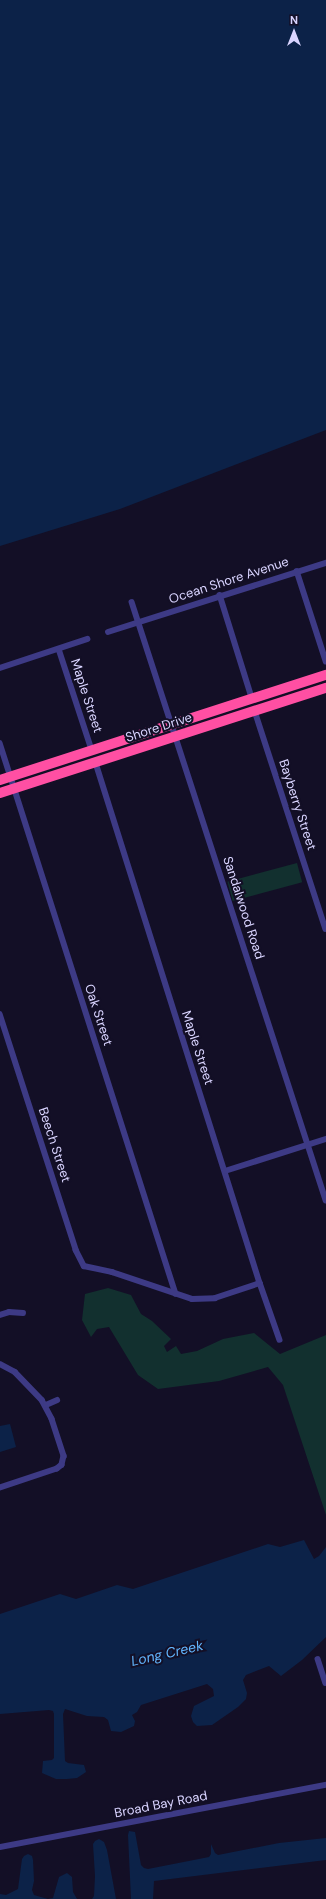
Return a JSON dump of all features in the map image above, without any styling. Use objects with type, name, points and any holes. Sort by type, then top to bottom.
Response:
[{"type":"highway","name":"Shore Drive","points":[[0,780],[326,675]]},
{"type":"highway","name":"Shore Drive","points":[[0,793],[326,688]]},
{"type":"street","name":"Ocean Shore Avenue","points":[[108,632],[220,595],[326,563]]},
{"type":"street","points":[[297,571],[326,661]]},
{"type":"street","points":[[220,595],[252,698]]},
{"type":"street","points":[[132,602],[140,622]]},
{"type":"street","name":"Sandalwood Road","points":[[140,622],[326,1200]]},
{"type":"street","points":[[0,668],[87,640]]},
{"type":"street","name":"Maple Street","points":[[59,649],[92,750]]},
{"type":"street","name":"Bayberry Street","points":[[255,711],[326,929]]},
{"type":"street","name":"Oak Street","points":[[0,743],[176,1294]]},
{"type":"street","name":"Maple Street","points":[[96,763],[260,1283],[280,1340]]},
{"type":"street","name":"Beech Street","points":[[0,1014],[78,1256],[84,1266],[112,1272],[192,1299],[209,1299],[260,1283]]},
{"type":"street","points":[[225,1171],[326,1139]]},
{"type":"street","points":[[0,1315],[9,1312],[23,1313]]},
{"type":"street","points":[[0,1364],[16,1372],[46,1405],[64,1456],[62,1465],[57,1469],[0,1488]]},
{"type":"street","points":[[46,1405],[57,1400]]},
{"type":"street","points":[[318,1659],[326,1683]]},
{"type":"street","name":"Broad Bay Road","points":[[0,1847],[326,1785]]},
{"type":"green space","points":[[297,863],[302,882],[233,901],[227,882]]},
{"type":"green space","points":[[108,1288],[131,1295],[141,1314],[152,1321],[171,1339],[164,1346],[167,1352],[176,1346],[181,1354],[197,1351],[223,1339],[254,1333],[280,1354],[326,1335],[326,1515],[283,1385],[268,1367],[219,1381],[158,1389],[138,1375],[109,1327],[97,1329],[91,1337],[82,1320],[85,1294]]},
{"type":"water","points":[[0,0],[326,0],[326,430],[120,509],[0,546]]},
{"type":"water","points":[[10,1424],[16,1447],[0,1452],[0,1426]]},
{"type":"water","name":"Long Creek","points":[[304,1540],[314,1559],[319,1556],[326,1547],[326,1637],[302,1660],[281,1676],[269,1666],[246,1675],[243,1680],[247,1693],[246,1699],[238,1707],[212,1725],[197,1726],[193,1722],[191,1716],[194,1706],[214,1696],[213,1689],[207,1684],[141,1705],[137,1712],[132,1715],[135,1721],[134,1726],[121,1732],[111,1731],[108,1720],[104,1717],[87,1716],[65,1709],[63,1714],[65,1761],[68,1763],[84,1765],[86,1772],[77,1778],[67,1779],[56,1779],[42,1773],[43,1761],[52,1760],[54,1758],[54,1714],[53,1711],[49,1710],[0,1714],[0,1614],[60,1594],[76,1599],[117,1585],[133,1589],[268,1544],[280,1547]]},
{"type":"water","points":[[129,1831],[135,1832],[141,1865],[148,1869],[209,1857],[211,1854],[211,1844],[215,1853],[218,1855],[279,1843],[326,1838],[326,1860],[154,1881],[153,1899],[131,1899]]},
{"type":"water","points":[[99,1839],[104,1842],[107,1850],[116,1899],[92,1899],[94,1896],[95,1876],[93,1844]]},
{"type":"water","points":[[28,1854],[32,1856],[33,1860],[34,1881],[32,1890],[34,1895],[48,1899],[0,1899],[0,1894],[6,1895],[18,1889],[22,1859]]},
{"type":"water","points":[[67,1873],[72,1877],[73,1892],[77,1899],[48,1899],[53,1898],[59,1877]]}]
